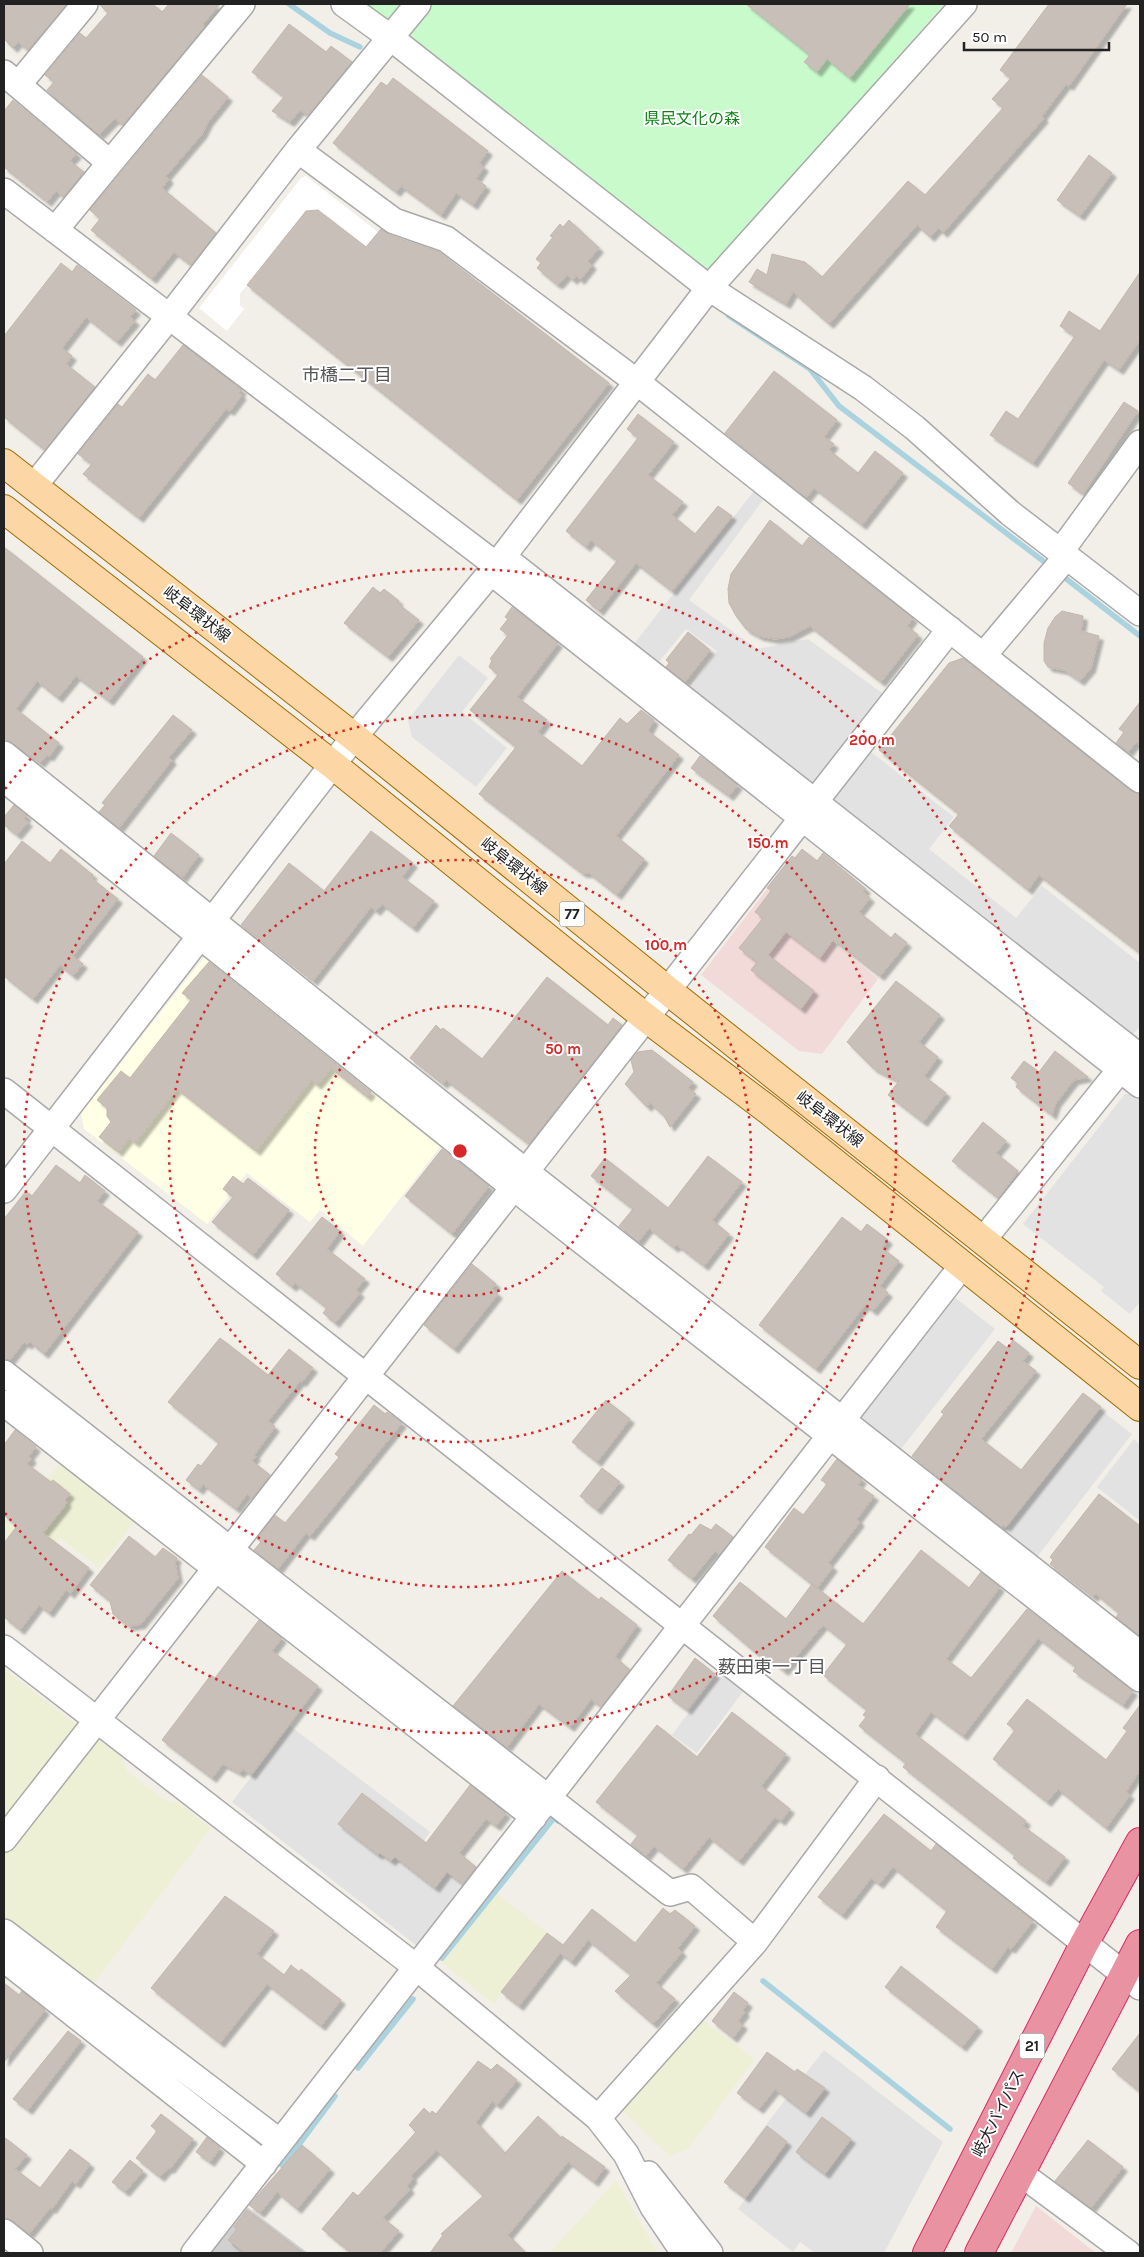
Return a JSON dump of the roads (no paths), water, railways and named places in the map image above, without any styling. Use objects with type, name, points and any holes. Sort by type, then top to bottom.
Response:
[{"type":"highway","name":"岐大バイパス","points":[[927,2253],[1084,1944],[1140,1842]]},
{"type":"highway","points":[[979,2253],[1020,2174],[1132,1980],[1140,1944]]},
{"type":"main road","name":"岐阜環状線","points":[[4,463],[354,737],[667,990],[1140,1365]]},
{"type":"main road","name":"岐阜環状線","points":[[7,517],[333,765],[645,1017],[767,1109],[1140,1406]]},
{"type":"street","points":[[85,4],[11,79],[110,163]]},
{"type":"street","points":[[55,230],[242,4]]},
{"type":"street","points":[[344,4],[391,38],[709,288],[864,388],[915,428],[1010,513],[1059,562],[1140,613]]},
{"type":"street","points":[[34,486],[169,317],[298,150],[418,4]]},
{"type":"street","points":[[4,1190],[354,737],[497,565],[709,288],[964,4]]},
{"type":"street","points":[[298,150],[394,221],[446,238],[637,382],[1140,780]]},
{"type":"street","points":[[4,191],[497,565],[808,810],[1134,1056],[1140,1085]]},
{"type":"street","points":[[983,656],[1059,562],[1140,443]]},
{"type":"street","points":[[4,1839],[950,629]]},
{"type":"street","points":[[4,754],[207,928],[519,1179],[836,1429],[1140,1679]]},
{"type":"street","points":[[4,779],[207,928]]},
{"type":"street","points":[[983,1240],[1134,1056]]},
{"type":"street","points":[[4,1091],[684,1625],[1066,1927],[1084,1944],[1132,1980]]},
{"type":"street","points":[[194,2253],[962,1266]]},
{"type":"street","points":[[4,1373],[223,1559],[541,1808],[670,1893],[691,1887],[755,1942]]},
{"type":"street","points":[[4,1403],[223,1559]]},
{"type":"street","points":[[836,1429],[1140,1654]]},
{"type":"street","points":[[4,1648],[416,1967],[598,2118],[626,2154],[654,2181],[710,2253]]},
{"type":"street","points":[[598,2118],[755,1942],[877,1778]]},
{"type":"street","points":[[4,1932],[280,2142]]},
{"type":"street","points":[[4,1959],[264,2164]]},
{"type":"street","points":[[626,2154],[653,2207],[684,2253]]},
{"type":"street","points":[[1020,2174],[1128,2253]]},
{"type":"street","points":[[4,2232],[30,2253]]},
{"type":"waterway","points":[[289,4],[330,33],[360,47]]},
{"type":"waterway","points":[[729,316],[810,369],[839,406],[1051,567]]},
{"type":"waterway","points":[[1060,574],[1140,636]]},
{"type":"waterway","points":[[442,1958],[554,1818],[558,1821]]},
{"type":"waterway","points":[[763,1981],[950,2129]]},
{"type":"waterway","points":[[358,2068],[413,1999]]},
{"type":"waterway","points":[[276,2160],[283,2166],[335,2096]]},
{"type":"district","name":"市橋二丁目","points":[[347,375]]},
{"type":"district","name":"薮田東一丁目","points":[[772,1667]]},
{"type":"park label","name":"県民文化の森","points":[[692,118]]}]
